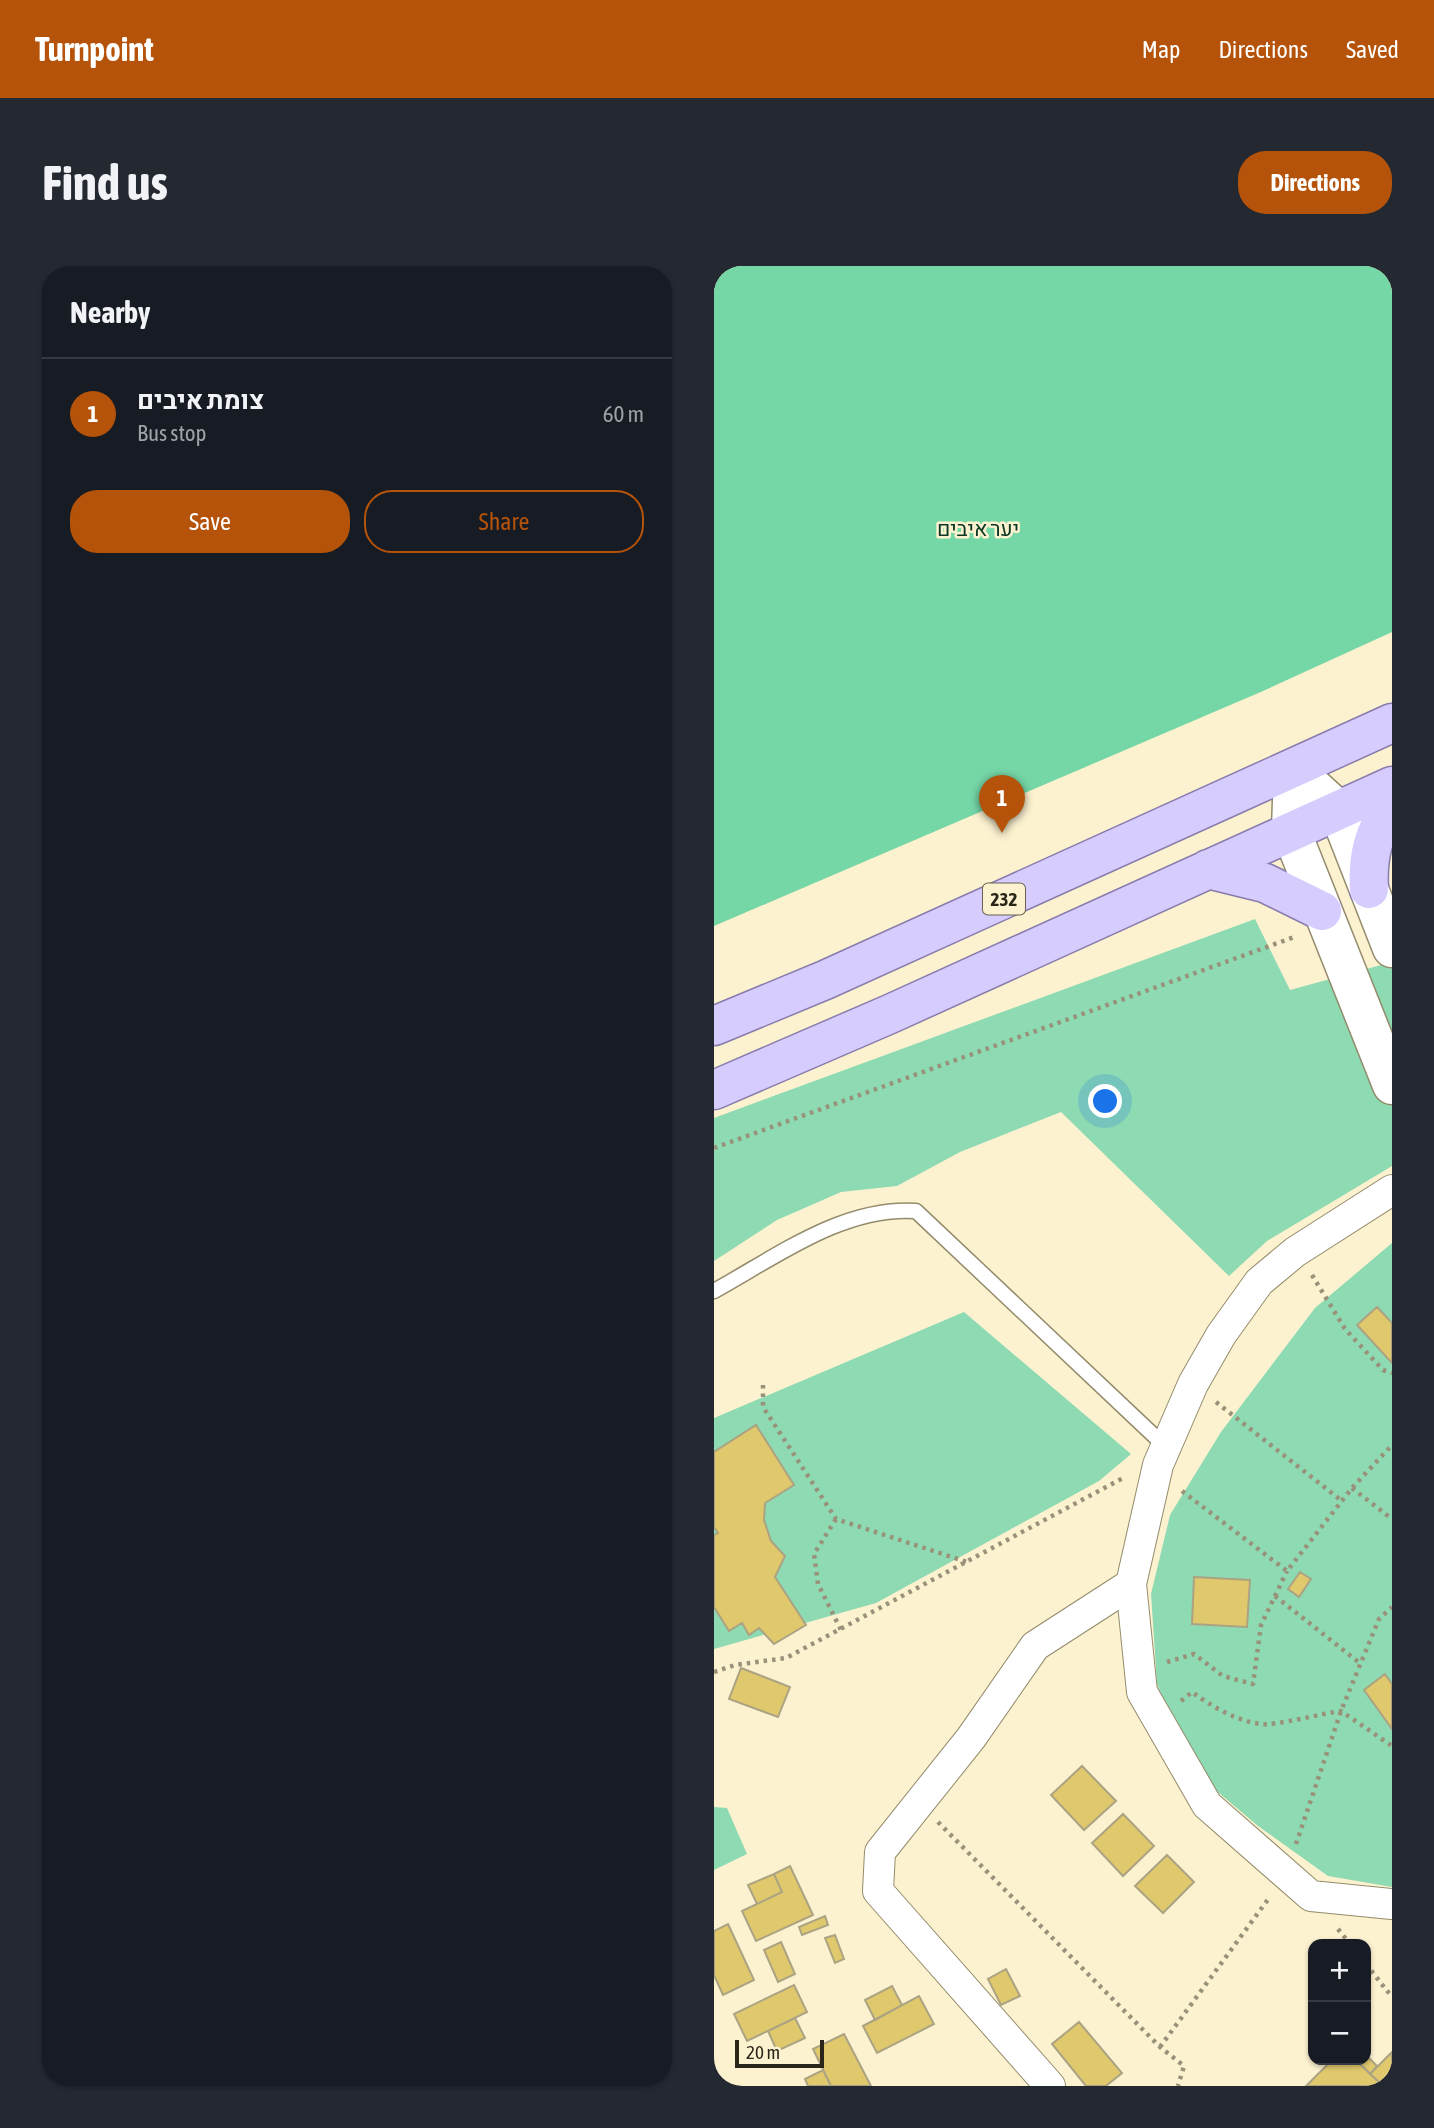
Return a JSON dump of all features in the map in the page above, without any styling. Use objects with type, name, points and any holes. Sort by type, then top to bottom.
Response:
[{"type":"main road","name":"232","points":[[714,1026],[825,980],[1392,723]]},
{"type":"main road","points":[[1293,769],[1338,810],[1392,948]]},
{"type":"main road","points":[[1293,769],[1291,831],[1392,1085]]},
{"type":"main road","points":[[714,1090],[890,1014],[1392,786]]},
{"type":"main road","points":[[1369,889],[1370,852],[1376,832],[1392,806]]},
{"type":"main road","points":[[1208,869],[1265,883],[1325,918]]},
{"type":"street","points":[[1392,1190],[1295,1251],[1259,1282],[1222,1335],[1193,1384],[1162,1459],[1131,1584],[1142,1692],[1207,1805],[1311,1896],[1392,1904]]},
{"type":"street","points":[[1050,2086],[878,1891],[880,1852],[971,1738],[1035,1646],[1131,1584]]},
{"type":"lane","points":[[714,1291],[838,1223],[893,1209],[916,1211],[1162,1459]]},
{"type":"path","points":[[714,1148],[1325,918]]},
{"type":"path","points":[[1295,1251],[1321,1286],[1345,1329],[1377,1363],[1392,1373]]},
{"type":"path","points":[[1193,1384],[1342,1501]]},
{"type":"path","points":[[763,1385],[763,1407],[836,1519],[968,1562]]},
{"type":"path","points":[[1140,1670],[1194,1654],[1223,1676],[1253,1684],[1261,1625],[1287,1572],[1352,1488],[1392,1445]]},
{"type":"path","points":[[714,1672],[735,1664],[786,1658],[1119,1478],[1162,1459],[1287,1572]]},
{"type":"path","points":[[1352,1488],[1392,1520]]},
{"type":"path","points":[[836,1519],[814,1554],[818,1584],[841,1630]]},
{"type":"path","points":[[1275,1596],[1361,1664]]},
{"type":"path","points":[[1158,1720],[1192,1692],[1243,1720],[1263,1725],[1341,1711],[1392,1746]]},
{"type":"path","points":[[919,1802],[1160,2047],[1184,2066],[1178,2086]]},
{"type":"path","points":[[1371,1970],[1392,1997]]},
{"type":"green space","name":"יער איבים","points":[[714,266],[1392,266],[1392,632],[1263,691],[714,926]]},
{"type":"green space","points":[[1255,919],[1290,990],[1392,962],[1392,1166],[1267,1241],[1229,1276],[1061,1112],[960,1152],[897,1186],[841,1192],[777,1220],[714,1261],[714,1118]]},
{"type":"green space","points":[[1392,1243],[1392,1887],[1328,1876],[1258,1826],[1206,1782],[1178,1736],[1157,1684],[1151,1594],[1170,1515],[1221,1432],[1315,1308]]},
{"type":"green space","points":[[964,1312],[1131,1454],[1099,1481],[876,1603],[714,1649],[714,1418]]},
{"type":"green space","points":[[714,1807],[727,1808],[747,1854],[714,1870]]},
{"type":"building","points":[[1377,1307],[1392,1323],[1392,1363],[1357,1325]]},
{"type":"building","points":[[756,1425],[794,1485],[765,1503],[764,1520],[771,1541],[785,1556],[775,1577],[806,1625],[774,1644],[759,1628],[749,1635],[742,1623],[729,1631],[714,1607],[714,1535],[718,1533],[714,1527],[714,1452]]},
{"type":"building","points":[[1300,1572],[1311,1579],[1299,1597],[1288,1589]]},
{"type":"building","points":[[1194,1577],[1250,1580],[1247,1627],[1192,1624]]},
{"type":"building","points":[[741,1668],[790,1687],[778,1717],[729,1699]]},
{"type":"building","points":[[1385,1674],[1392,1684],[1392,1729],[1364,1690]]},
{"type":"building","points":[[1082,1766],[1116,1801],[1084,1830],[1051,1795]]},
{"type":"building","points":[[1123,1814],[1154,1846],[1123,1876],[1092,1843]]},
{"type":"building","points":[[1167,1855],[1194,1882],[1163,1913],[1135,1886]]},
{"type":"building","points":[[790,1866],[813,1915],[756,1941],[742,1911],[782,1892],[774,1874]]},
{"type":"building","points":[[774,1874],[782,1892],[757,1904],[748,1885]]},
{"type":"building","points":[[825,1916],[828,1925],[802,1935],[799,1927]]},
{"type":"building","points":[[728,1924],[754,1980],[723,1995],[714,1975],[714,1931]]},
{"type":"building","points":[[835,1935],[844,1959],[835,1963],[825,1938]]},
{"type":"building","points":[[781,1942],[795,1974],[778,1982],[764,1950]]},
{"type":"building","points":[[1006,1969],[1020,1996],[1001,2005],[988,1979]]},
{"type":"building","points":[[794,1985],[807,2012],[747,2041],[734,2014]]},
{"type":"building","points":[[892,1986],[902,2005],[875,2020],[865,2000]]},
{"type":"building","points":[[919,1996],[934,2024],[877,2053],[863,2026]]},
{"type":"building","points":[[795,2018],[805,2038],[777,2051],[768,2031]]},
{"type":"building","points":[[1079,2022],[1122,2073],[1106,2086],[1086,2086],[1052,2044]]},
{"type":"building","points":[[844,2034],[871,2086],[831,2086],[813,2049]]},
{"type":"building","points":[[1392,2052],[1392,2086],[1383,2086],[1370,2074]]},
{"type":"building","points":[[1371,2060],[1377,2066],[1370,2074],[1361,2065],[1371,2065]]},
{"type":"building","points":[[1327,2065],[1361,2065],[1383,2086],[1306,2086]]},
{"type":"building","points":[[823,2070],[831,2086],[808,2086],[805,2079]]},
{"type":"place","name":"צומת איבים","points":[[1002,833]]}]
